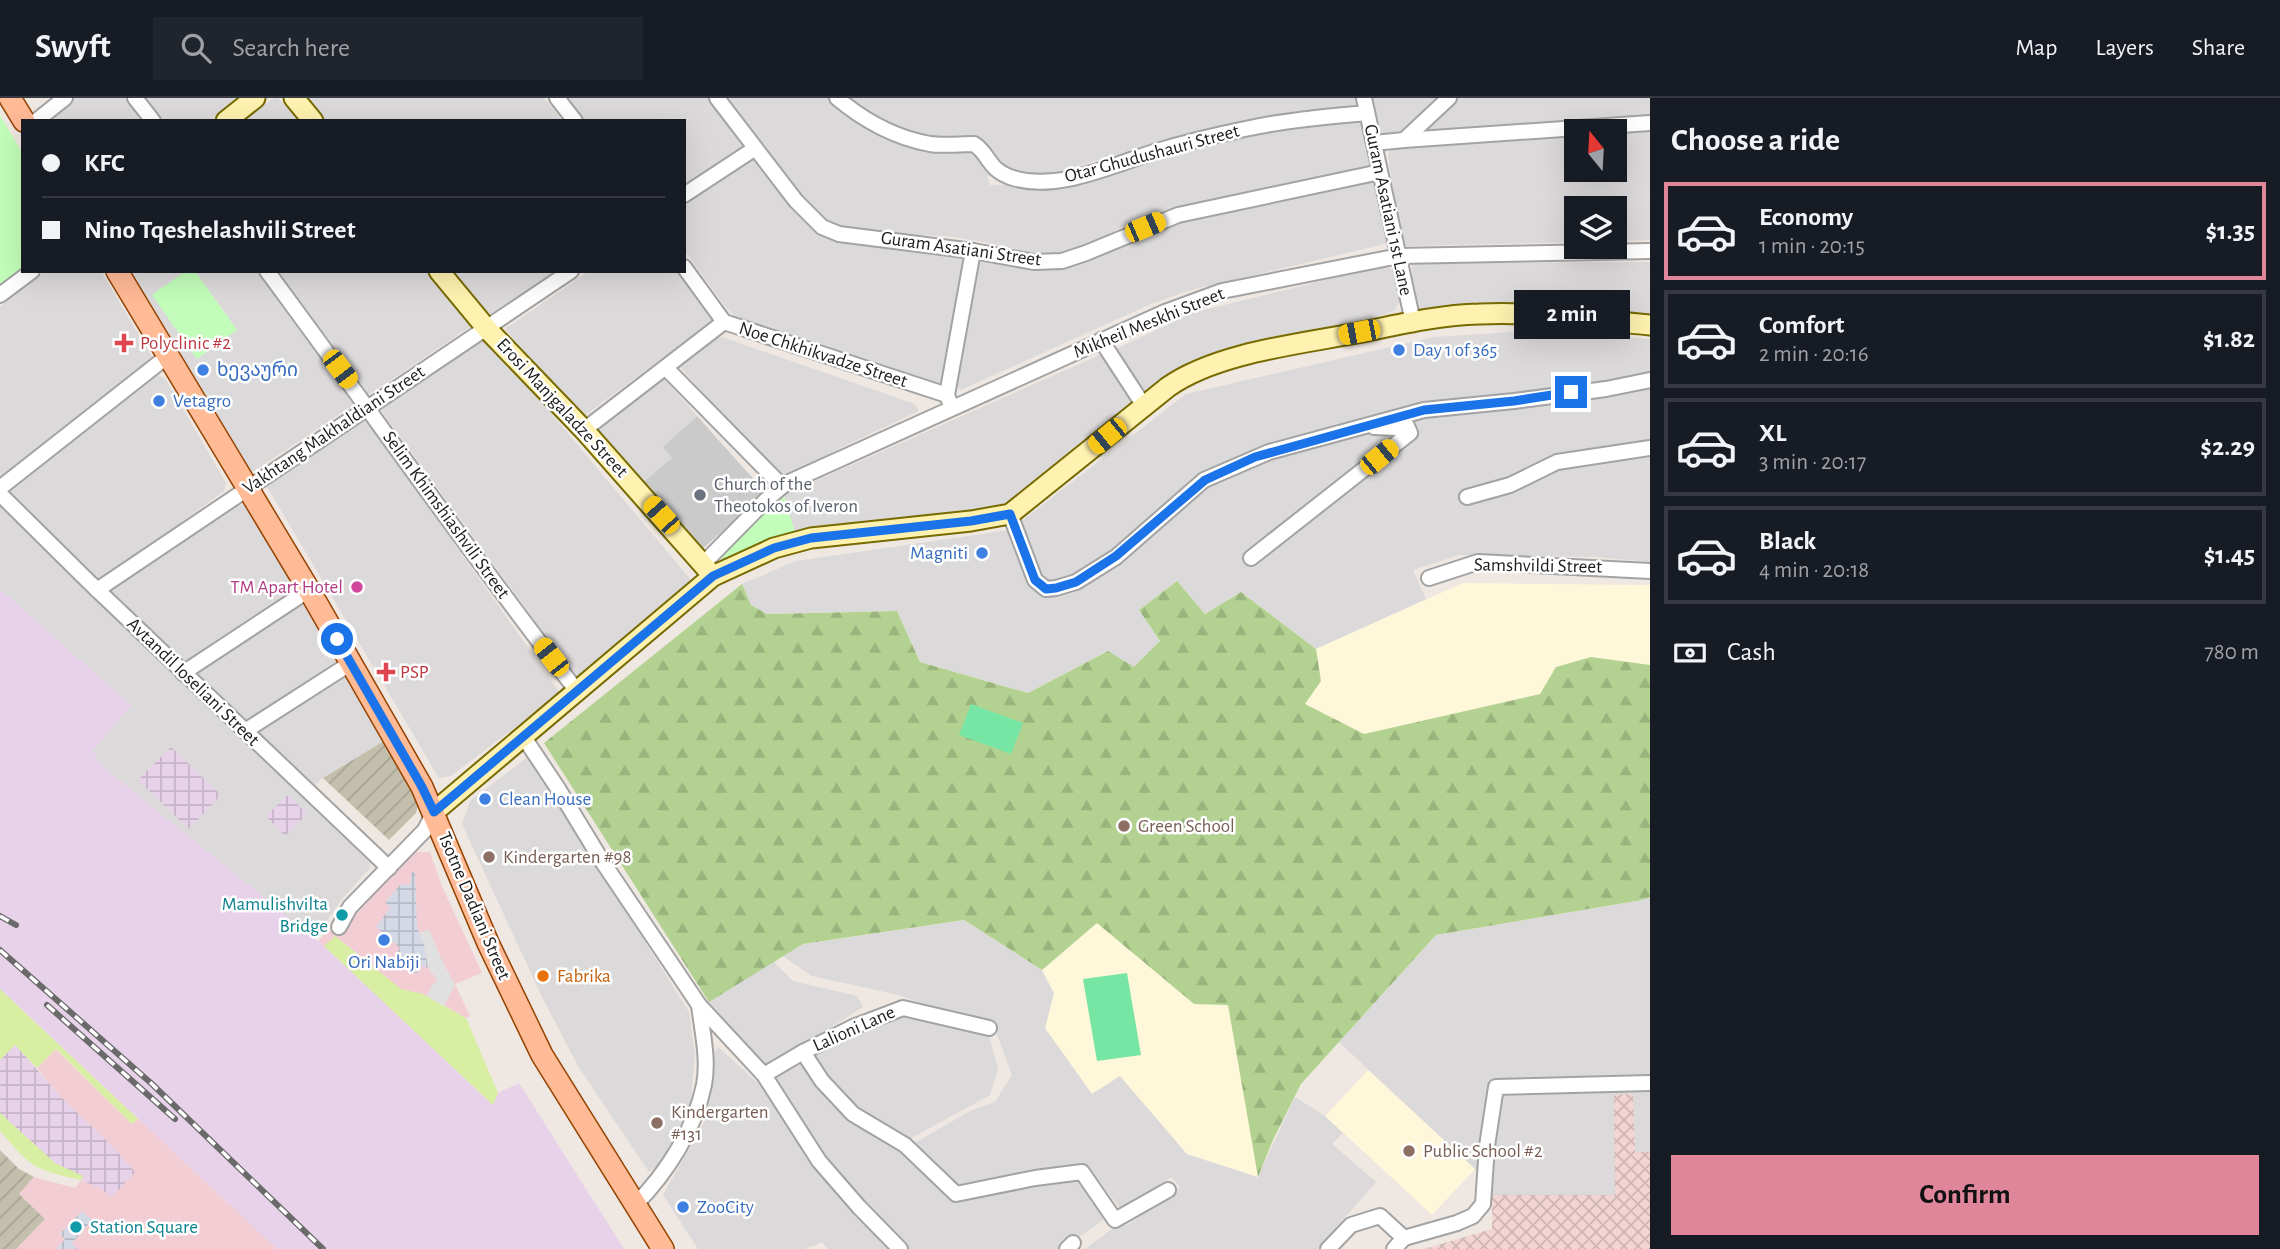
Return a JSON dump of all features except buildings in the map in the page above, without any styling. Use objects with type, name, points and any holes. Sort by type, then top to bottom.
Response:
[{"type":"main road","points":[[10,98],[23,119]]},
{"type":"main road","points":[[229,119],[255,98]]},
{"type":"main road","points":[[295,98],[311,119]]},
{"type":"main road","name":"Tsotne Dadiani Street","points":[[118,273],[309,590],[422,787],[488,943],[542,1055],[663,1249]]},
{"type":"main road","name":"Erosi Manjgaladze Street","points":[[441,273],[487,328],[584,430],[709,569]]},
{"type":"main road","points":[[434,812],[577,691],[709,569],[811,538],[971,521],[1010,514],[1182,378],[1224,361],[1413,322],[1479,313],[1650,325]]},
{"type":"street","points":[[39,119],[65,98]]},
{"type":"street","points":[[135,98],[151,119]]},
{"type":"street","points":[[557,98],[573,119]]},
{"type":"street","name":"Guram Asatiani Street","points":[[717,98],[796,201],[822,227],[839,234],[973,251],[1034,262],[1062,261],[1178,215],[1380,172]]},
{"type":"street","name":"Otar Ghudushauri Street","points":[[837,98],[889,131],[931,144],[974,144],[995,169],[1014,179],[1040,181],[1082,177],[1158,150],[1244,129],[1301,119],[1367,113]]},
{"type":"street","name":"Guram Asatiani 1st Lane","points":[[1364,98],[1413,322]]},
{"type":"street","points":[[1404,140],[1449,98]]},
{"type":"street","points":[[1374,143],[1650,123]]},
{"type":"street","points":[[686,194],[754,149]]},
{"type":"street","points":[[949,401],[973,251]]},
{"type":"street","name":"Mikheil Meskhi Street","points":[[709,569],[782,486],[949,401],[1222,291],[1399,256],[1650,251]]},
{"type":"street","name":"Noe Chkhikvadze Street","points":[[686,270],[724,322],[949,401]]},
{"type":"street","points":[[0,295],[29,273]]},
{"type":"street","name":"Selim Khimshiashvili Street","points":[[268,273],[369,407],[502,595],[577,691]]},
{"type":"street","name":"Vakhtang Makhaldiani Street","points":[[97,590],[568,273]]},
{"type":"street","points":[[584,430],[724,322]]},
{"type":"street","points":[[1101,340],[1144,406]]},
{"type":"street","points":[[0,488],[169,355]]},
{"type":"street","points":[[666,368],[782,486]]},
{"type":"street","points":[[1010,514],[1035,580],[1046,589],[1056,588],[1076,582],[1116,556],[1205,480],[1269,452],[1424,410],[1606,389],[1650,380]]},
{"type":"street","points":[[1251,558],[1410,433],[1407,426],[1362,426]]},
{"type":"street","points":[[1466,497],[1510,485],[1557,463],[1650,448]]},
{"type":"street","name":"Avtandil Ioseliani Street","points":[[0,494],[183,673],[389,868]]},
{"type":"street","name":"Samshvildi Street","points":[[1429,578],[1478,562],[1650,570]]},
{"type":"street","points":[[183,673],[309,590]]},
{"type":"street","points":[[245,731],[351,663]]},
{"type":"street","points":[[523,736],[601,861],[699,1005],[765,1075],[819,1161],[900,1249]]},
{"type":"street","points":[[340,928],[350,907],[425,830],[434,812]]},
{"type":"street","points":[[635,1205],[653,1187],[696,1111],[704,1084],[705,1053],[699,1005]]},
{"type":"street","name":"Lalioni Lane","points":[[765,1075],[853,1027],[902,1008],[989,1028]]},
{"type":"street","points":[[803,1052],[822,1081],[853,1114],[905,1145],[956,1195],[1035,1178],[1082,1172],[1115,1220],[1168,1190]]},
{"type":"street","points":[[1328,1249],[1352,1225],[1380,1216],[1399,1243],[1473,1216],[1483,1205],[1487,1146],[1496,1087],[1650,1083]]},
{"type":"shaded area","points":[[71,98],[125,98],[141,119],[42,119]]},
{"type":"shaded area","points":[[145,98],[238,98],[212,119],[161,119]]},
{"type":"shaded area","points":[[273,98],[278,98],[296,119],[247,119]]},
{"type":"shaded area","points":[[304,98],[544,98],[561,119],[321,119]]},
{"type":"shaded area","points":[[566,98],[710,98],[745,146],[686,186],[686,119],[582,119]]},
{"type":"shaded area","points":[[727,98],[828,98],[868,125],[973,149],[1004,177],[987,176],[990,185],[1084,183],[1163,155],[1247,134],[1333,121],[1361,123],[1366,130],[1372,166],[1162,211],[1128,224],[1078,250],[1065,255],[1048,256],[946,236],[889,234],[826,223],[800,196]]},
{"type":"shaded area","points":[[848,98],[1355,98],[1357,107],[1249,124],[1142,147],[1044,176],[1017,173],[1000,167],[983,145],[925,139],[865,113]]},
{"type":"shaded area","points":[[1372,98],[1440,98],[1404,132],[1382,135]]},
{"type":"shaded area","points":[[1458,98],[1650,98],[1650,118],[1564,119],[1564,122],[1421,133]]},
{"type":"shaded area","points":[[1650,128],[1650,240],[1627,241],[1627,196],[1564,196],[1564,242],[1403,246],[1388,157],[1389,152],[1396,147],[1564,134],[1564,182],[1628,182],[1628,130]]},
{"type":"shaded area","points":[[754,156],[811,226],[824,237],[846,242],[964,255],[967,264],[942,384],[758,330],[739,320],[727,309],[686,253],[686,203]]},
{"type":"shaded area","points":[[1374,178],[1389,243],[1187,291],[1151,304],[961,390],[954,384],[981,259],[1042,268],[1158,227]]},
{"type":"shaded area","points":[[1650,262],[1650,318],[1505,309],[1416,311],[1411,263]]},
{"type":"shaded area","points":[[1383,266],[1391,269],[1397,278],[1399,302],[1395,310],[1384,315],[1190,361],[1147,393],[1139,390],[1114,350],[1192,313]]},
{"type":"shaded area","points":[[43,273],[102,273],[154,360],[3,481],[0,478],[0,307]]},
{"type":"shaded area","points":[[123,273],[183,273],[153,296],[237,330],[196,273],[258,273],[356,403],[248,475]]},
{"type":"shaded area","points":[[276,273],[432,273],[476,323],[368,395]]},
{"type":"shaded area","points":[[450,273],[557,273],[496,315],[485,317]]},
{"type":"shaded area","points":[[586,273],[680,273],[714,319],[583,417],[505,329]]},
{"type":"shaded area","points":[[1532,331],[1650,339],[1650,562],[1595,557],[1459,555],[1413,570],[1426,599],[1316,649],[1241,592],[1160,641],[1133,669],[1108,651],[1028,693],[920,662],[897,611],[767,614],[751,605],[742,584],[796,561],[1010,530],[1186,394],[1434,337]]},
{"type":"shaded area","points":[[716,335],[915,404],[919,411],[842,447],[781,480],[680,367]]},
{"type":"shaded area","points":[[487,337],[691,580],[576,677],[380,409]]},
{"type":"shaded area","points":[[1104,353],[1136,402],[1013,503],[998,508],[819,529],[796,536],[784,495]]},
{"type":"shaded area","points":[[154,374],[165,378],[226,483],[224,491],[106,577],[98,580],[10,495],[9,489]]},
{"type":"shaded area","points":[[660,374],[697,416],[663,447],[672,458],[641,484],[595,433]]},
{"type":"shaded area","points":[[697,416],[766,493],[701,550],[641,484],[672,458],[663,447]]},
{"type":"shaded area","points":[[365,417],[560,693],[451,776],[439,778],[266,485]]},
{"type":"shaded area","points":[[0,497],[94,588],[239,737],[370,863],[369,869],[341,900],[315,939],[102,766],[93,751],[130,705],[0,589]]},
{"type":"shaded area","points":[[235,504],[245,505],[298,590],[184,668],[109,591],[111,585]]},
{"type":"shaded area","name":"Green School","points":[[1177,581],[1205,614],[1241,592],[1316,649],[1463,583],[1650,585],[1650,897],[1436,935],[1301,1084],[1258,1177],[1187,1154],[1120,1076],[1092,1094],[1045,1028],[1054,993],[1042,970],[964,920],[803,944],[773,961],[742,584],[751,605],[767,614],[897,611],[920,662],[1028,693],[1108,651],[1134,669],[1160,641],[1139,610]]},
{"type":"shaded area","points":[[0,589],[131,705],[93,751],[102,766],[324,946],[493,1105],[498,1093],[519,1083],[624,1249],[277,1249],[0,989]]},
{"type":"shaded area","points":[[301,601],[305,602],[337,665],[246,722],[240,720],[192,676]]},
{"type":"shaded area","points":[[339,674],[346,676],[384,741],[323,778],[313,787],[252,731]]},
{"type":"shaded area","points":[[384,741],[419,802],[416,813],[389,840],[323,778]]},
{"type":"shaded area","points":[[171,747],[221,795],[189,829],[138,780]]},
{"type":"shaded area","points":[[529,756],[689,1012],[695,1055],[690,1108],[660,1163],[649,1172],[578,1066],[542,997],[462,824],[470,801]]},
{"type":"shaded area","points":[[288,795],[307,814],[285,836],[266,816]]},
{"type":"shaded area","points":[[414,852],[430,852],[442,886],[482,973],[455,984],[470,1016],[466,1018],[423,994],[401,989],[339,939],[161,1140],[277,1249],[16,1249],[45,1219],[19,1194],[34,1177],[75,1188],[81,1180],[112,1197],[124,1160],[60,1096],[37,1068],[55,1049],[132,1124],[138,1119],[151,1130],[328,930],[336,924],[342,929]]},
{"type":"shaded area","points":[[412,872],[415,872],[417,927],[428,968],[423,966],[417,973],[403,963],[404,960],[397,952],[400,948],[376,927],[390,908],[385,902],[401,884],[410,885]]},
{"type":"shaded area","points":[[1650,897],[1650,1152],[1635,1152],[1633,1094],[1615,1196],[1492,1195],[1475,1169],[1339,1042],[1436,935]]},
{"type":"shaded area","points":[[964,920],[1042,970],[1054,993],[1187,1154],[1258,1177],[1295,1097],[1325,1116],[1343,1133],[1332,1144],[1376,1182],[1317,1249],[1085,1249],[1113,1228],[1129,1224],[1180,1187],[1171,1177],[1122,1211],[1087,1165],[972,1188],[958,1187],[913,1144],[970,1111],[995,1102],[1012,1075],[994,1026],[966,1020],[899,995],[812,976],[783,956],[803,944]]},
{"type":"shaded area","points":[[429,929],[455,984],[444,1006],[426,996],[437,979],[428,968],[420,933]]},
{"type":"shaded area","points":[[773,961],[793,981],[857,996],[863,1007],[763,1070],[739,1045],[709,1002]]},
{"type":"shaded area","points":[[898,1014],[988,1032],[998,1069],[990,1095],[906,1141],[855,1111],[811,1057],[870,1023]]},
{"type":"shaded area","points":[[15,1044],[60,1096],[135,1172],[112,1197],[81,1180],[82,1176],[55,1163],[0,1113],[0,1060]]},
{"type":"shaded area","points":[[718,1047],[758,1083],[836,1193],[890,1249],[828,1249],[822,1242],[805,1249],[698,1249],[663,1195],[707,1117],[708,1061]]},
{"type":"shaded area","points":[[806,1062],[853,1123],[892,1141],[957,1201],[1083,1177],[1107,1217],[1062,1249],[908,1249],[830,1166],[772,1080]]},
{"type":"shaded area","name":"Public School #2","points":[[1368,1070],[1475,1169],[1432,1215],[1325,1116]]},
{"type":"shaded area","points":[[1633,1094],[1635,1152],[1650,1152],[1650,1249],[1424,1249],[1492,1229],[1492,1195],[1615,1195],[1614,1095]]},
{"type":"shaded area","points":[[0,1150],[19,1169],[34,1177],[19,1194],[45,1219],[16,1249],[0,1249]]},
{"type":"shaded area","name":"Station Square","points":[[82,1211],[92,1220],[72,1243],[78,1249],[56,1249],[65,1239],[60,1234]]},
{"type":"green space","points":[[0,115],[21,151],[21,269],[0,285]]},
{"type":"green space","points":[[183,273],[196,273],[237,330],[197,359],[152,295]]},
{"type":"green space","points":[[784,495],[796,536],[726,566],[719,554]]},
{"type":"green space","name":"Green School","points":[[1177,581],[1205,614],[1241,592],[1316,649],[1321,681],[1305,704],[1364,734],[1540,694],[1556,667],[1591,657],[1650,665],[1650,897],[1436,935],[1301,1084],[1258,1177],[1228,1005],[1194,1004],[1097,923],[1042,970],[964,920],[803,944],[709,1002],[544,743],[742,584],[751,605],[767,614],[897,611],[920,662],[1028,693],[1108,651],[1134,667],[1160,641],[1139,610]]},
{"type":"green space","points":[[971,704],[1023,723],[1011,754],[959,735]]},
{"type":"green space","points":[[335,936],[401,989],[423,994],[466,1018],[498,1093],[493,1105],[324,946]]},
{"type":"green space","points":[[1127,973],[1141,1055],[1097,1061],[1083,979]]},
{"type":"green space","points":[[0,989],[138,1119],[132,1124],[56,1049],[37,1068],[15,1045],[0,1060]]},
{"type":"green space","points":[[0,1113],[55,1163],[83,1176],[81,1180],[53,1173],[27,1160],[0,1131]]},
{"type":"railway","points":[[0,916],[16,925]]},
{"type":"railway","points":[[0,950],[152,1084],[323,1249]]},
{"type":"railway","points":[[47,1005],[175,1119]]},
{"type":"place","name":"Polyclinic #2","points":[[124,343]]},
{"type":"place","name":"Day 1 of 365","points":[[1399,350]]},
{"type":"place","name":"ხევაური","points":[[203,370]]},
{"type":"place","name":"Vetagro","points":[[159,401]]},
{"type":"place","name":"Church of the Theotokos of Iveron","points":[[700,495]]},
{"type":"place","name":"Magniti","points":[[982,553]]},
{"type":"place","name":"TM Apart Hotel","points":[[357,587]]},
{"type":"place","name":"PSP","points":[[386,672]]},
{"type":"place","name":"Clean House","points":[[485,799]]},
{"type":"place","name":"Green School","points":[[1124,826]]},
{"type":"place","name":"Kindergarten #98","points":[[489,857]]},
{"type":"place","name":"Mamulishvilta Bridge","points":[[342,915]]},
{"type":"place","name":"Ori Nabiji","points":[[384,940]]},
{"type":"place","name":"Fabrika","points":[[543,976]]},
{"type":"place","name":"Kindergarten #131","points":[[657,1123]]},
{"type":"place","name":"Public School #2","points":[[1409,1151]]},
{"type":"place","name":"ZooCity","points":[[683,1207]]},
{"type":"place","name":"Station Square","points":[[76,1227]]},
{"type":"route","points":[[337,639],[434,812],[713,576],[774,548],[811,538],[971,521],[1010,514],[1035,580],[1046,589],[1056,588],[1076,582],[1116,556],[1205,480],[1242,462],[1342,431],[1424,410],[1571,392]]}]
